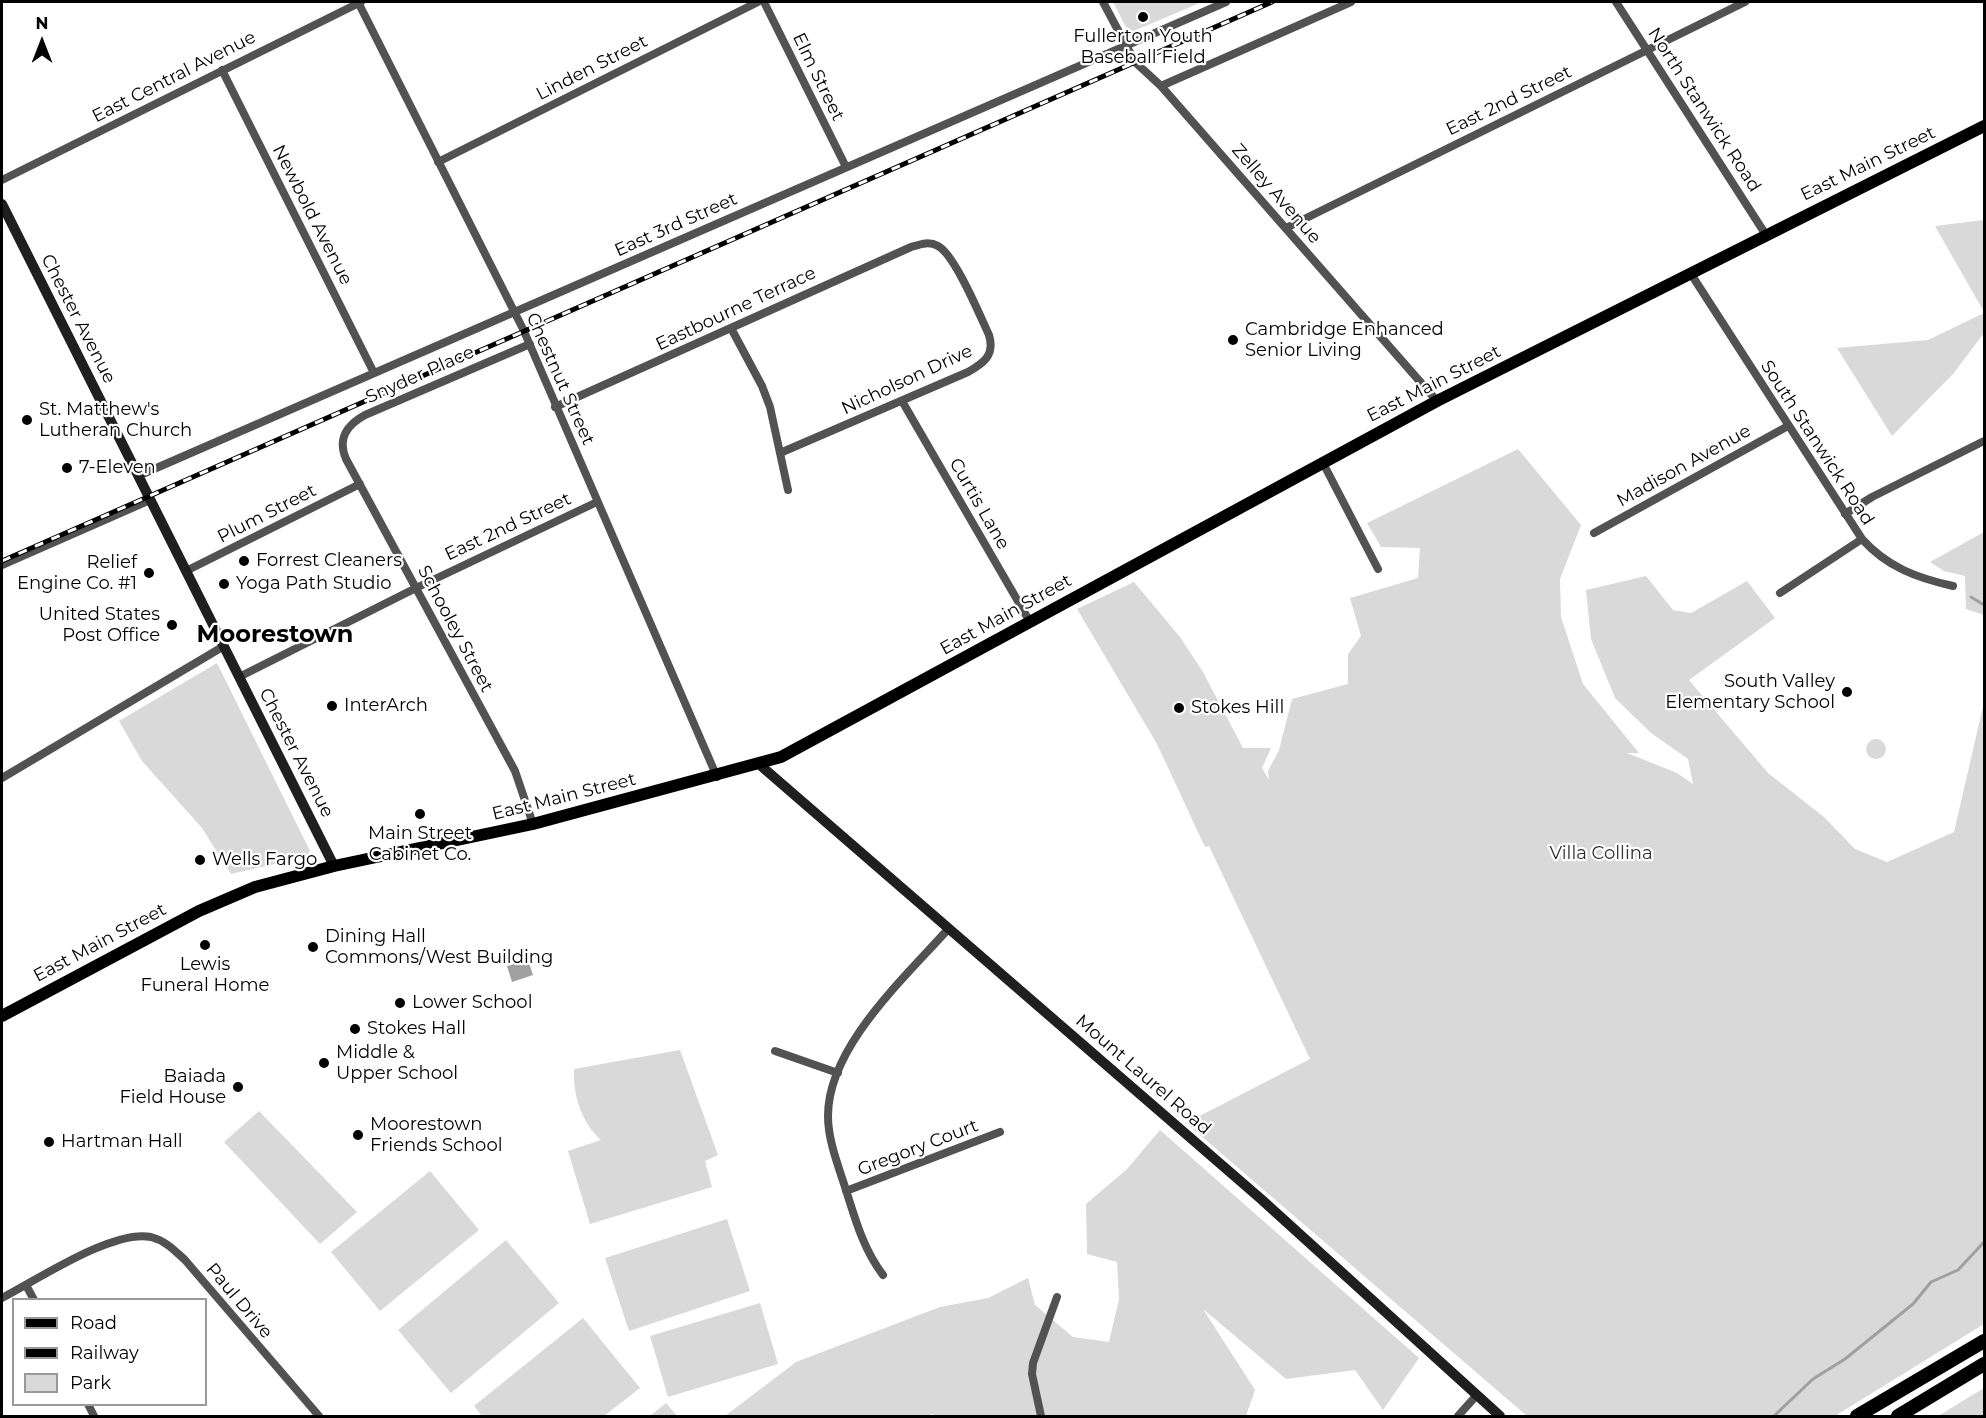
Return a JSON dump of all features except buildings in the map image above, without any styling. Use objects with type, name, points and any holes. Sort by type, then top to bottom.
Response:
[{"type":"highway","points":[[1857,1416],[1984,1341]]},
{"type":"highway","points":[[1898,1416],[1984,1364]]},
{"type":"main road","name":"East Main Street","points":[[2,1016],[216,902],[255,886],[334,866],[533,824],[717,777],[759,765],[806,745],[1437,401],[1984,126]]},
{"type":"main road","name":"Chester Avenue","points":[[2,204],[334,866]]},
{"type":"main road","name":"Mount Laurel Road","points":[[759,765],[1261,1199],[1500,1416]]},
{"type":"street","name":"Chestnut Street","points":[[359,2],[530,344],[555,407],[717,777]]},
{"type":"street","name":"East Central Avenue","points":[[2,180],[359,2]]},
{"type":"street","name":"Linden Street","points":[[438,162],[758,2]]},
{"type":"street","name":"Elm Street","points":[[764,2],[846,167]]},
{"type":"street","name":"Zelley Avenue","points":[[1103,2],[1135,62],[1161,86],[1437,401]]},
{"type":"street","name":"East 3rd Street","points":[[138,476],[1226,2]]},
{"type":"street","points":[[1161,86],[1351,2]]},
{"type":"street","name":"North Stanwick Road","points":[[1616,2],[1766,235]]},
{"type":"street","name":"East 2nd Street","points":[[1286,228],[1745,2]]},
{"type":"street","name":"Newbold Avenue","points":[[222,70],[374,373]]},
{"type":"street","name":"Eastbourne Terrace","points":[[555,407],[732,330],[795,298],[911,247],[930,243]]},
{"type":"street","name":"Nicholson Drive","points":[[780,453],[975,368],[987,359],[992,348],[989,335],[951,261],[942,249],[930,243]]},
{"type":"street","name":"South Stanwick Road","points":[[1691,274],[1862,539],[1879,556],[1898,569],[1923,579],[1953,586]]},
{"type":"street","points":[[732,330],[762,386],[788,490]]},
{"type":"street","name":"Snyder Place","points":[[343,452],[343,436],[354,422],[530,344]]},
{"type":"street","name":"Curtis Lane","points":[[902,401],[1030,622]]},
{"type":"street","name":"Madison Avenue","points":[[1594,533],[1788,426]]},
{"type":"street","points":[[1845,514],[1872,497],[1984,441]]},
{"type":"street","name":"Schooley Street","points":[[343,452],[515,771],[533,824]]},
{"type":"street","points":[[1323,463],[1378,569]]},
{"type":"street","name":"Plum Street","points":[[186,571],[360,484]]},
{"type":"street","points":[[2,565],[150,500]]},
{"type":"street","name":"East 2nd Street","points":[[239,677],[416,588],[597,502]]},
{"type":"street","points":[[1780,593],[1862,539]]},
{"type":"street","points":[[2,778],[224,646]]},
{"type":"street","points":[[883,1275],[868,1253],[846,1191],[836,1161],[828,1117],[838,1073],[860,1031],[949,928]]},
{"type":"street","points":[[775,1051],[838,1073]]},
{"type":"street","name":"Gregory Court","points":[[846,1191],[1000,1132]]},
{"type":"street","name":"Paul Drive","points":[[26,1285],[119,1239],[149,1237],[171,1247],[319,1416]]},
{"type":"street","points":[[2,1298],[26,1285],[33,1298]]},
{"type":"street","points":[[1041,1416],[1033,1382],[1033,1363],[1057,1297]]},
{"type":"street","points":[[1458,1416],[1476,1396]]},
{"type":"green space","name":"Fullerton Youth Baseball Field","points":[[1113,2],[1202,2],[1129,33]]},
{"type":"green space","points":[[1984,220],[1984,312],[1935,226]]},
{"type":"green space","points":[[1984,313],[1984,333],[1953,374],[1892,436],[1837,348],[1928,340]]},
{"type":"green space","name":"Villa Collina","points":[[1518,449],[1581,525],[1560,579],[1561,617],[1583,684],[1639,753],[1627,753],[1677,773],[1693,784],[1688,759],[1651,733],[1615,698],[1591,639],[1586,590],[1646,576],[1673,610],[1691,613],[1747,581],[1775,618],[1689,680],[1768,773],[1824,817],[1855,849],[1887,862],[1954,832],[1984,702],[1984,1324],[1835,1416],[1527,1416],[1186,1123],[1310,1059],[1209,846],[1205,847],[1157,744],[1077,609],[1134,582],[1180,637],[1203,672],[1243,748],[1271,748],[1262,768],[1269,780],[1268,771],[1279,750],[1292,699],[1348,684],[1348,654],[1361,636],[1350,598],[1418,578],[1420,548],[1381,547],[1367,523]]},
{"type":"green space","points":[[1984,532],[1984,615],[1966,609],[1965,576],[1944,571],[1930,562]]},
{"type":"green space","points":[[217,663],[310,851],[305,857],[231,874],[202,828],[142,761],[119,721]]},
{"type":"green space","points":[[1876,739],[1883,742],[1886,749],[1883,756],[1876,759],[1869,756],[1866,749],[1869,742]]},
{"type":"green space","points":[[680,1050],[718,1155],[705,1161],[712,1187],[590,1224],[568,1151],[601,1140],[583,1116],[575,1089],[574,1069]]},
{"type":"green space","points":[[259,1111],[357,1212],[320,1244],[224,1142]]},
{"type":"green space","points":[[1160,1130],[1419,1358],[1383,1410],[1355,1370],[1286,1379],[1203,1309],[1255,1390],[1246,1416],[934,1416],[932,1414],[928,1416],[725,1416],[796,1362],[940,1307],[988,1298],[1028,1278],[1035,1305],[1073,1337],[1109,1342],[1119,1299],[1117,1262],[1087,1254],[1086,1204],[1127,1169]]},
{"type":"green space","points":[[430,1171],[479,1230],[380,1311],[331,1252]]},
{"type":"green space","points":[[727,1219],[750,1291],[629,1331],[605,1258]]},
{"type":"green space","points":[[506,1240],[559,1303],[451,1393],[398,1330]]},
{"type":"green space","points":[[760,1303],[778,1364],[668,1397],[650,1336]]},
{"type":"green space","points":[[583,1318],[640,1388],[604,1416],[482,1416],[474,1406]]},
{"type":"green space","points":[[1984,1388],[1984,1416],[1938,1416]]},
{"type":"green space","points":[[666,1403],[677,1416],[650,1416]]},
{"type":"shaded area","points":[[528,960],[533,975],[512,982],[507,966]]},
{"type":"waterway","points":[[1971,597],[1984,605]]},
{"type":"waterway","points":[[1774,1416],[1813,1379],[1845,1359],[1913,1304],[1931,1282],[1958,1270],[1984,1242]]},
{"type":"railway","points":[[2,561],[1272,2]]},
{"type":"place","name":"Fullerton Youth Baseball Field","points":[[1143,17]]},
{"type":"place","name":"Cambridge Enhanced Senior Living","points":[[1233,340]]},
{"type":"place","name":"St. Matthew's Lutheran Church","points":[[27,420]]},
{"type":"place","name":"7-Eleven","points":[[67,468]]},
{"type":"place","name":"Forrest Cleaners","points":[[244,561]]},
{"type":"place","name":"Relief Engine Co. #1","points":[[149,573]]},
{"type":"place","name":"Yoga Path Studio","points":[[224,584]]},
{"type":"place","name":"United States Post Office","points":[[172,625]]},
{"type":"place","name":"South Valley Elementary School","points":[[1847,692]]},
{"type":"place","name":"InterArch","points":[[332,706]]},
{"type":"place","name":"Stokes Hill","points":[[1179,708]]},
{"type":"place","name":"Main Street Cabinet Co.","points":[[420,814]]},
{"type":"place","name":"Wells Fargo","points":[[200,860]]},
{"type":"place","name":"Lewis Funeral Home","points":[[205,945]]},
{"type":"place","name":"Dining Hall Commons/West Building","points":[[313,947]]},
{"type":"place","name":"Lower School","points":[[400,1003]]},
{"type":"place","name":"Stokes Hall","points":[[355,1029]]},
{"type":"place","name":"Middle & Upper School","points":[[324,1063]]},
{"type":"place","name":"Baiada Field House","points":[[238,1087]]},
{"type":"place","name":"Moorestown Friends School","points":[[358,1135]]},
{"type":"place","name":"Hartman Hall","points":[[49,1142]]},
{"type":"district","name":"Moorestown","points":[[275,635]]}]
